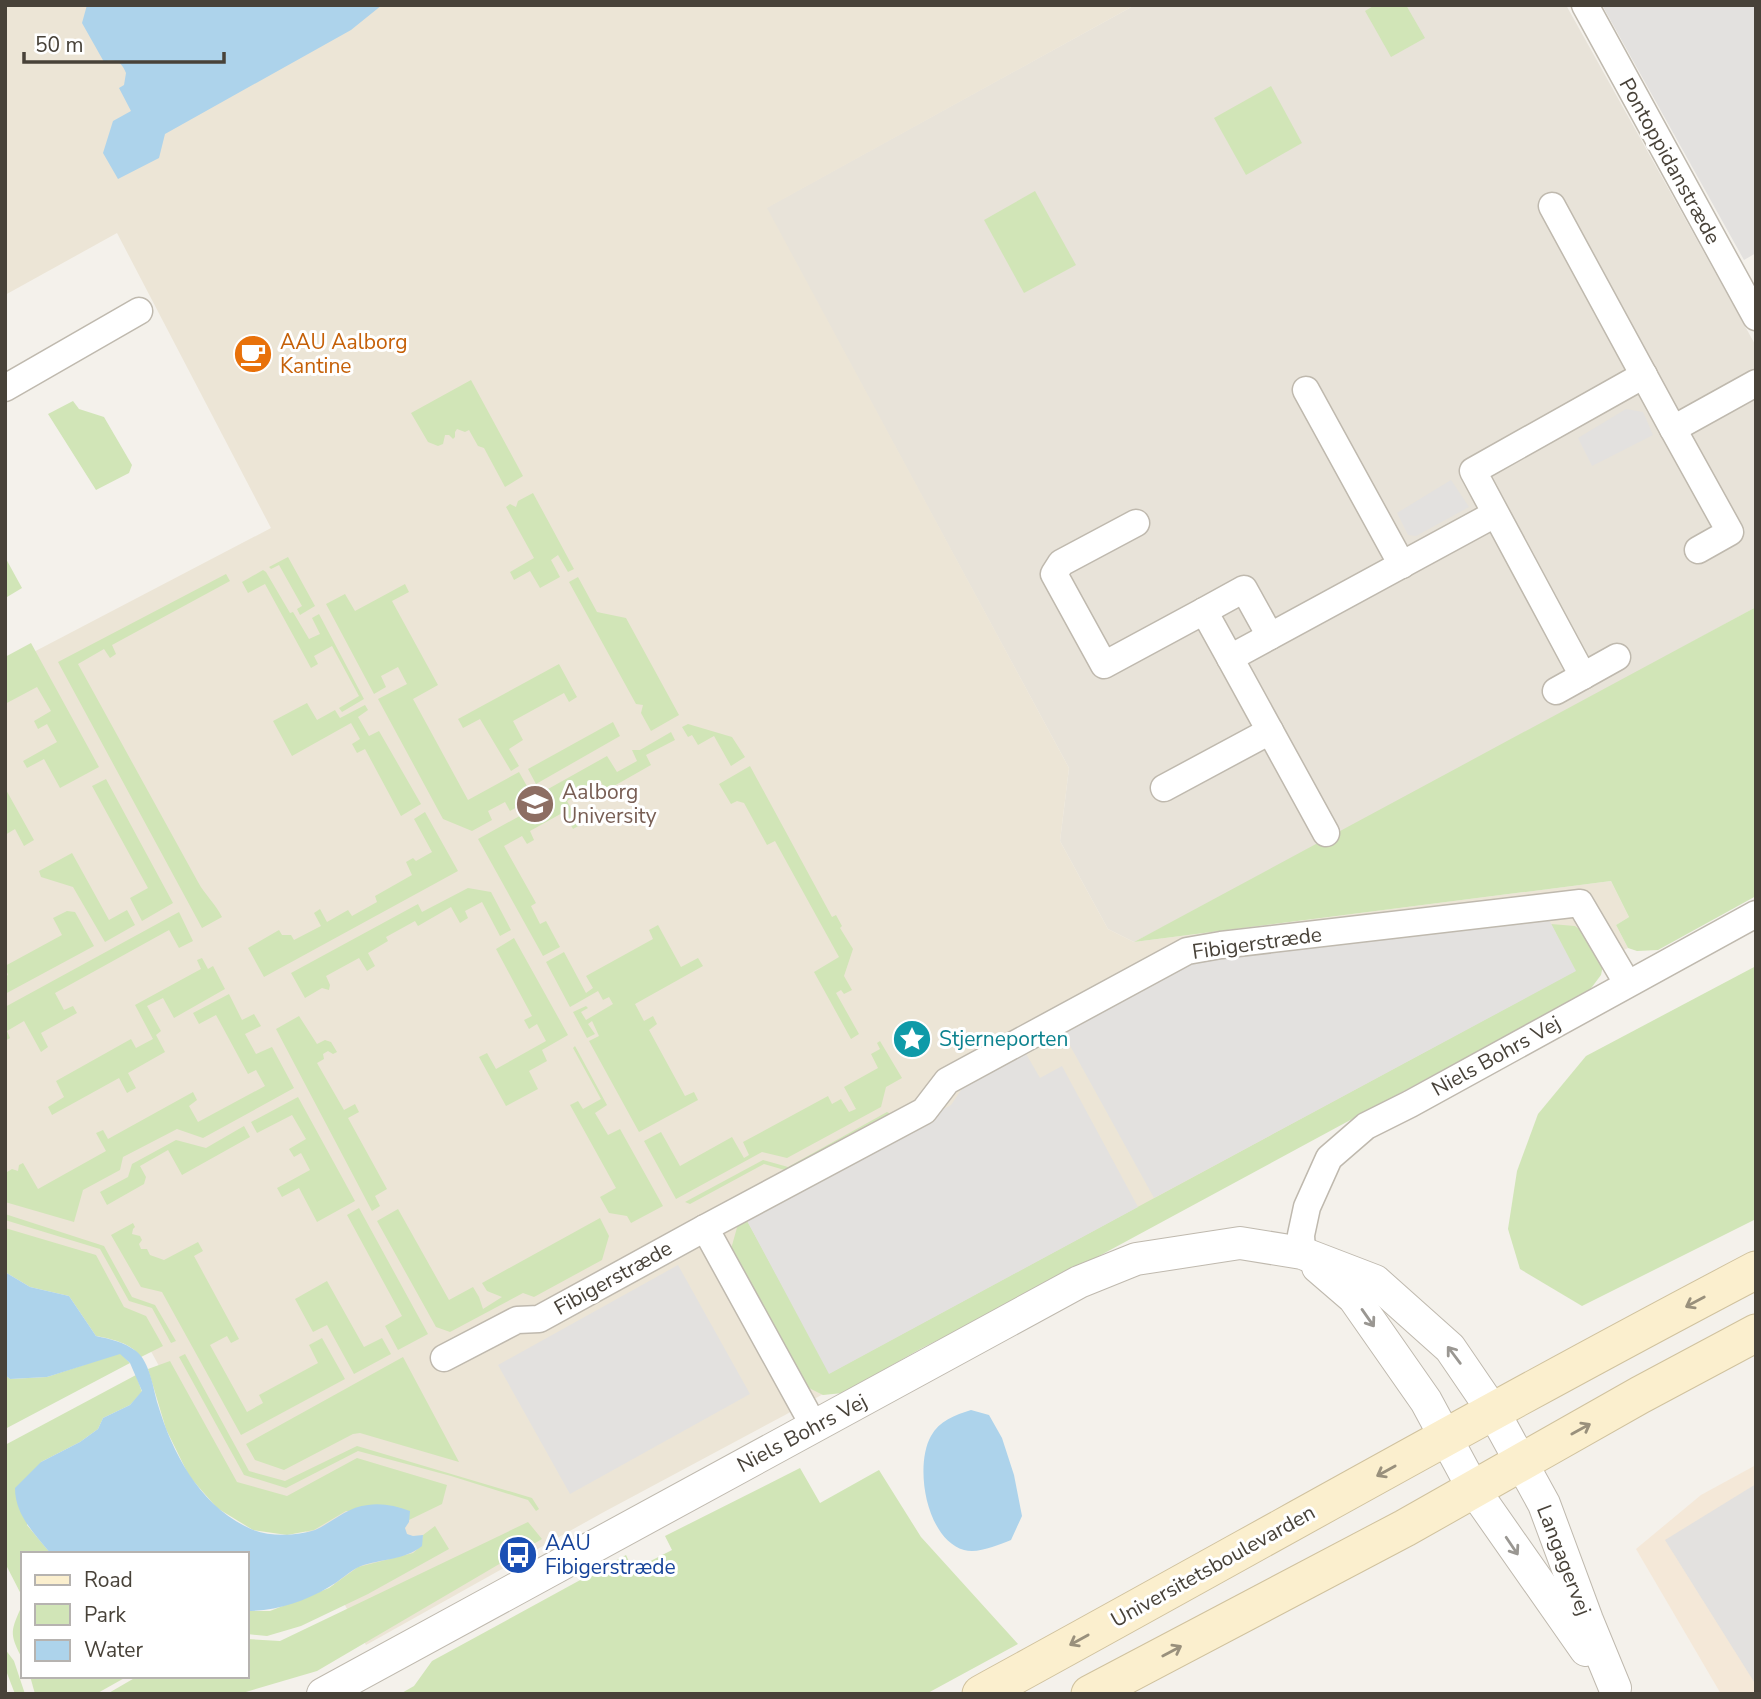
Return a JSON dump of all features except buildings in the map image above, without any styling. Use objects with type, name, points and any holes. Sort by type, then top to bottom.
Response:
[{"type":"main road","points":[[1090,1694],[1405,1528],[1460,1464],[1507,1436],[1756,1270]]},
{"type":"main road","points":[[1460,1464],[1507,1436],[1756,1333]]},
{"type":"main road","name":"Universitetsboulevarden","points":[[981,1694],[1460,1464]]},
{"type":"street","name":"Pontoppidanstræde","points":[[1585,5],[1755,314]]},
{"type":"street","points":[[1552,206],[1730,532],[1698,550]]},
{"type":"street","points":[[5,388],[139,311]]},
{"type":"street","points":[[1583,676],[1473,471],[1644,375]]},
{"type":"street","points":[[1673,429],[1756,383]]},
{"type":"street","points":[[1306,390],[1402,565]]},
{"type":"street","points":[[1230,658],[1495,514]]},
{"type":"street","points":[[1136,523],[1061,563],[1054,575],[1104,665],[1244,589],[1270,636]]},
{"type":"street","points":[[1205,611],[1326,833]]},
{"type":"street","points":[[1556,691],[1617,657]]},
{"type":"street","points":[[1164,788],[1270,731]]},
{"type":"street","name":"Fibigerstræde","points":[[444,1358],[517,1320],[539,1319],[924,1111],[947,1081],[1187,951],[1234,943],[1580,903],[1627,983]]},
{"type":"street","name":"Niels Bohrs Vej","points":[[1302,1253],[1301,1235],[1307,1207],[1329,1158],[1366,1126],[1756,914]]},
{"type":"street","points":[[705,1228],[814,1426]]},
{"type":"street","name":"Niels Bohrs Vej","points":[[323,1694],[1079,1282],[1136,1259],[1240,1242],[1302,1253],[1375,1281],[1450,1348],[1507,1436]]},
{"type":"street","points":[[1302,1253],[1354,1298],[1426,1401],[1460,1464]]},
{"type":"street","name":"Langagervej","points":[[1507,1436],[1544,1504],[1616,1691]]},
{"type":"street","name":"Langagervej","points":[[1460,1464],[1521,1560],[1616,1691]]},
{"type":"shaded area","name":"Aalborg University","points":[[5,5],[1135,5],[767,208],[1069,768],[1060,841],[1108,929],[1134,942],[1611,881],[1629,917],[1616,925],[1628,948],[1591,967],[1584,976],[366,1645],[297,1514],[229,1495],[140,1331],[5,1244],[5,667],[271,528],[117,233],[5,295]]},
{"type":"shaded area","points":[[1135,5],[1566,5],[1756,346],[1756,607],[1314,849],[1134,942],[1108,929],[1060,841],[1069,768],[766,208]]},
{"type":"shaded area","points":[[1602,5],[1756,5],[1756,253],[1744,260]]},
{"type":"shaded area","points":[[1626,409],[1643,412],[1653,435],[1592,466],[1578,438]]},
{"type":"shaded area","points":[[1451,480],[1469,507],[1416,536],[1408,535],[1397,513]]},
{"type":"shaded area","points":[[1546,914],[1576,971],[1154,1198],[1062,1031],[1192,962]]},
{"type":"shaded area","points":[[1025,1052],[1040,1078],[1062,1066],[1138,1207],[829,1374],[745,1217],[951,1105],[965,1084]]},
{"type":"shaded area","points":[[678,1265],[750,1394],[570,1494],[498,1365]]},
{"type":"shaded area","points":[[1756,1465],[1756,1694],[1721,1694],[1636,1549],[1701,1495]]},
{"type":"shaded area","points":[[1756,1484],[1756,1685],[1665,1540]]},
{"type":"green space","points":[[1375,5],[1406,5],[1425,38],[1391,57],[1365,11]]},
{"type":"green space","points":[[1271,86],[1302,143],[1246,175],[1214,118]]},
{"type":"green space","points":[[1035,191],[1076,265],[1024,293],[984,220]]},
{"type":"green space","points":[[471,380],[523,476],[505,487],[484,448],[478,446],[469,430],[465,432],[457,429],[453,439],[445,435],[443,444],[438,446],[428,442],[411,413]]},
{"type":"green space","points":[[73,401],[79,409],[104,417],[132,465],[129,473],[96,490],[48,414]]},
{"type":"green space","points":[[533,493],[574,569],[568,572],[558,555],[551,560],[560,577],[540,588],[530,571],[514,580],[510,572],[534,558],[506,507],[510,504],[516,507],[518,501]]},
{"type":"green space","points":[[5,557],[22,588],[5,601]]},
{"type":"green space","points":[[288,557],[315,606],[300,615],[297,609],[302,606],[279,565],[271,569],[269,567]]},
{"type":"green space","points":[[263,570],[309,639],[320,634],[312,618],[319,614],[364,699],[342,712],[339,708],[359,696],[332,646],[314,656],[318,664],[311,668],[265,584],[248,593],[242,582]]},
{"type":"green space","points":[[226,574],[230,581],[112,645],[116,654],[110,658],[104,649],[78,664],[198,882],[222,917],[202,928],[58,662]]},
{"type":"green space","points":[[578,577],[597,612],[626,618],[679,715],[651,731],[641,713],[643,705],[636,704],[569,582]]},
{"type":"green space","points":[[405,584],[409,592],[392,601],[438,685],[413,699],[468,800],[519,772],[528,788],[524,790],[519,806],[510,811],[505,802],[488,811],[492,820],[472,831],[443,819],[378,699],[407,684],[398,667],[381,676],[386,687],[374,694],[326,604],[345,594],[355,611]]},
{"type":"green space","points":[[1756,607],[1756,896],[1658,950],[1637,951],[1628,948],[1616,925],[1629,917],[1611,881],[1134,942]]},
{"type":"green space","points":[[31,643],[99,767],[60,788],[44,759],[27,768],[23,761],[57,742],[47,724],[38,729],[34,721],[51,711],[37,687],[5,704],[5,657]]},
{"type":"green space","points":[[559,664],[577,697],[569,702],[564,693],[513,721],[523,740],[509,749],[519,766],[511,771],[480,719],[463,728],[458,719]]},
{"type":"green space","points":[[307,703],[317,720],[335,710],[340,718],[365,705],[368,710],[358,717],[369,736],[379,731],[421,804],[401,816],[365,749],[357,753],[352,744],[360,739],[351,723],[292,756],[273,721]]},
{"type":"green space","points":[[613,722],[620,736],[536,784],[528,769]]},
{"type":"green space","points":[[688,724],[732,737],[745,757],[731,766],[714,736],[698,745],[692,735],[688,737],[682,727]]},
{"type":"green space","points":[[671,732],[675,740],[646,755],[651,765],[614,786],[620,796],[612,801],[601,782],[567,801],[580,825],[573,829],[564,812],[530,831],[534,840],[527,844],[522,836],[504,846],[536,903],[531,906],[540,924],[546,921],[560,947],[543,956],[478,839],[527,812],[532,798],[607,756],[617,772],[637,761],[632,750],[640,750]]},
{"type":"green space","points":[[750,766],[832,917],[836,915],[842,926],[840,928],[853,949],[844,976],[852,990],[844,994],[841,990],[836,993],[859,1034],[851,1039],[814,972],[839,957],[775,841],[767,845],[744,803],[737,801],[731,804],[719,784]]},
{"type":"green space","points":[[106,779],[173,903],[142,921],[130,898],[148,888],[92,786]]},
{"type":"green space","points":[[5,788],[34,840],[24,846],[15,829],[5,835]]},
{"type":"green space","points":[[425,812],[458,871],[264,977],[248,948],[279,930],[282,935],[291,935],[294,940],[321,926],[314,913],[320,909],[327,922],[348,910],[352,916],[377,902],[375,896],[412,875],[406,862],[413,858],[416,861],[432,852],[414,819]]},
{"type":"green space","points":[[72,853],[109,920],[127,910],[135,925],[105,942],[73,887],[41,877],[39,871]]},
{"type":"green space","points":[[468,888],[491,892],[511,930],[500,936],[482,902],[465,911],[468,918],[460,923],[451,907],[418,926],[415,921],[386,937],[388,941],[368,953],[375,966],[367,971],[359,958],[326,976],[329,990],[322,988],[305,998],[291,973],[418,904],[422,912]]},
{"type":"green space","points":[[67,911],[75,912],[94,946],[5,994],[5,977],[8,975],[5,966],[62,935],[53,918]]},
{"type":"green space","points":[[179,912],[193,941],[179,948],[169,930],[55,993],[64,1010],[73,1006],[77,1013],[41,1033],[48,1047],[41,1052],[24,1021],[7,1031],[10,1038],[5,1041],[5,1007]]},
{"type":"green space","points":[[1551,924],[1575,926],[1592,939],[1604,960],[1601,975],[1589,991],[1014,1302],[922,1348],[843,1393],[823,1395],[807,1387],[731,1249],[738,1224],[745,1217],[830,1373],[1575,971]]},
{"type":"green space","points":[[658,925],[681,967],[698,958],[703,966],[635,1004],[644,1021],[653,1016],[657,1024],[649,1030],[685,1096],[694,1092],[698,1100],[639,1132],[589,1041],[599,1036],[592,1021],[588,1024],[595,1034],[587,1038],[573,1012],[586,1006],[588,1008],[581,1012],[586,1020],[613,1004],[609,997],[603,1000],[598,991],[570,1007],[546,962],[564,952],[586,993],[593,988],[586,976],[653,939],[649,930]]},
{"type":"green space","points":[[514,938],[568,1035],[542,1050],[547,1061],[529,1071],[538,1089],[506,1106],[479,1057],[487,1053],[496,1069],[546,1041],[537,1024],[529,1029],[524,1020],[532,1016],[496,949]]},
{"type":"green space","points":[[202,958],[208,969],[213,966],[225,989],[174,1018],[163,998],[147,1006],[161,1031],[156,1035],[165,1052],[128,1073],[136,1088],[127,1093],[119,1078],[52,1115],[48,1107],[64,1097],[56,1081],[131,1039],[136,1048],[153,1039],[135,1005],[201,969],[197,960]]},
{"type":"green space","points":[[1756,966],[1756,1219],[1582,1306],[1520,1269],[1508,1229],[1517,1171],[1538,1114],[1586,1056]]},
{"type":"green space","points":[[229,994],[242,1020],[254,1014],[261,1026],[245,1034],[256,1054],[272,1047],[294,1088],[203,1138],[177,1129],[123,1157],[120,1170],[83,1190],[74,1222],[5,1202],[7,1172],[12,1169],[18,1171],[19,1165],[23,1163],[38,1189],[106,1151],[96,1133],[103,1130],[108,1139],[193,1092],[197,1100],[189,1106],[198,1122],[265,1086],[256,1070],[248,1074],[216,1015],[199,1024],[193,1013]]},
{"type":"green space","points":[[299,1016],[317,1044],[325,1040],[331,1042],[337,1052],[333,1054],[328,1051],[323,1054],[324,1059],[317,1063],[344,1110],[355,1104],[359,1112],[348,1118],[387,1189],[375,1196],[380,1206],[372,1211],[276,1029]]},
{"type":"green space","points":[[880,1041],[902,1078],[886,1087],[881,1107],[787,1158],[762,1152],[676,1199],[644,1141],[661,1132],[680,1166],[732,1137],[744,1158],[749,1155],[743,1142],[828,1096],[832,1104],[841,1099],[849,1112],[856,1109],[844,1087],[878,1068],[871,1054],[880,1049],[877,1043]]},
{"type":"green space","points":[[575,1046],[607,1105],[595,1113],[608,1135],[620,1129],[663,1206],[631,1223],[627,1216],[609,1213],[600,1197],[616,1188],[570,1105],[578,1101],[583,1109],[601,1099],[573,1048]]},
{"type":"green space","points":[[298,1097],[355,1201],[317,1222],[299,1188],[282,1197],[277,1188],[310,1170],[301,1153],[294,1157],[289,1149],[306,1139],[292,1115],[257,1133],[251,1122]]},
{"type":"green space","points":[[887,1112],[891,1114],[788,1171],[764,1164],[690,1204],[685,1202],[763,1160],[788,1167]]},
{"type":"green space","points":[[244,1126],[250,1137],[182,1175],[168,1150],[140,1166],[146,1177],[144,1184],[107,1205],[100,1192],[128,1177],[132,1164],[176,1140],[206,1148]]},
{"type":"green space","points":[[359,1208],[428,1334],[398,1350],[385,1326],[402,1316],[347,1215]]},
{"type":"green space","points":[[398,1209],[449,1300],[473,1287],[483,1309],[502,1297],[487,1291],[482,1283],[600,1218],[609,1236],[602,1260],[534,1297],[523,1293],[450,1332],[436,1327],[377,1221]]},
{"type":"green space","points":[[5,1214],[104,1246],[132,1297],[155,1305],[176,1341],[171,1343],[152,1308],[129,1301],[100,1249],[5,1220]]},
{"type":"green space","points":[[133,1223],[135,1227],[132,1234],[140,1236],[141,1249],[147,1249],[150,1255],[164,1260],[198,1242],[203,1251],[194,1256],[239,1339],[231,1343],[227,1336],[210,1345],[247,1412],[263,1403],[259,1395],[318,1363],[309,1345],[322,1338],[345,1379],[241,1435],[162,1292],[141,1287],[111,1235]]},
{"type":"green space","points":[[5,1228],[96,1255],[124,1307],[146,1316],[163,1346],[141,1357],[127,1345],[96,1336],[69,1296],[30,1287],[5,1272]]},
{"type":"green space","points":[[327,1281],[364,1347],[382,1338],[391,1354],[354,1374],[327,1325],[313,1332],[295,1299]]},
{"type":"green space","points":[[120,1353],[130,1363],[5,1429],[5,1375],[10,1379],[47,1377]]},
{"type":"green space","points":[[185,1354],[249,1471],[285,1481],[357,1446],[532,1498],[539,1509],[536,1511],[528,1500],[358,1451],[286,1488],[244,1475],[179,1357]]},
{"type":"green space","points":[[403,1357],[459,1462],[360,1433],[353,1434],[284,1470],[255,1460],[246,1444]]},
{"type":"green space","points":[[170,1361],[237,1482],[287,1496],[357,1458],[447,1485],[442,1504],[409,1520],[409,1511],[346,1511],[314,1530],[287,1535],[253,1530],[217,1508],[189,1476],[166,1429],[148,1369]]},
{"type":"green space","points":[[136,1375],[142,1392],[130,1405],[103,1418],[98,1429],[80,1442],[41,1462],[27,1525],[49,1552],[21,1552],[21,1594],[5,1563],[5,1445]]},
{"type":"green space","points":[[800,1468],[820,1503],[879,1470],[921,1537],[1018,1644],[926,1694],[400,1694],[414,1686],[432,1661],[626,1555],[633,1570],[672,1550],[665,1536]]},
{"type":"green space","points":[[528,1522],[542,1539],[317,1671],[239,1694],[107,1694],[135,1678],[248,1678],[248,1639],[280,1641]]},
{"type":"green space","points":[[435,1526],[449,1549],[368,1594],[301,1626],[267,1636],[248,1634],[248,1611],[270,1611],[329,1588],[358,1567],[413,1553],[421,1546],[423,1535]]},
{"type":"green space","points":[[21,1608],[21,1656],[13,1637]]},
{"type":"green space","points":[[5,1649],[14,1661],[25,1694],[15,1694],[5,1668]]},
{"type":"green space","points":[[31,1678],[124,1678],[96,1694],[35,1694]]},
{"type":"water","points":[[87,5],[382,5],[351,30],[165,134],[159,158],[118,179],[103,153],[113,121],[131,111],[119,88],[124,85],[126,73],[118,62],[104,62],[82,23]]},
{"type":"water","points":[[5,1272],[30,1287],[69,1296],[96,1336],[122,1343],[141,1356],[150,1376],[164,1424],[191,1478],[217,1507],[233,1519],[258,1532],[291,1534],[315,1530],[360,1506],[389,1505],[410,1511],[409,1522],[405,1528],[407,1534],[423,1535],[422,1546],[400,1557],[361,1566],[329,1587],[300,1601],[248,1611],[248,1552],[49,1552],[22,1515],[15,1488],[41,1462],[80,1442],[98,1429],[103,1418],[130,1405],[142,1391],[130,1363],[120,1354],[47,1377],[10,1379],[5,1375]]},
{"type":"water","points":[[971,1410],[989,1415],[1002,1438],[1014,1475],[1022,1516],[1011,1540],[975,1551],[964,1550],[951,1543],[940,1532],[932,1517],[924,1482],[926,1449],[934,1431],[948,1419]]},
{"type":"place","name":"AAU Aalborg Kantine","points":[[253,354]]},
{"type":"place","name":"Aalborg University","points":[[535,804]]},
{"type":"place","name":"Stjerneporten","points":[[912,1039]]},
{"type":"place","name":"AAU Fibigerstræde","points":[[518,1555]]}]
